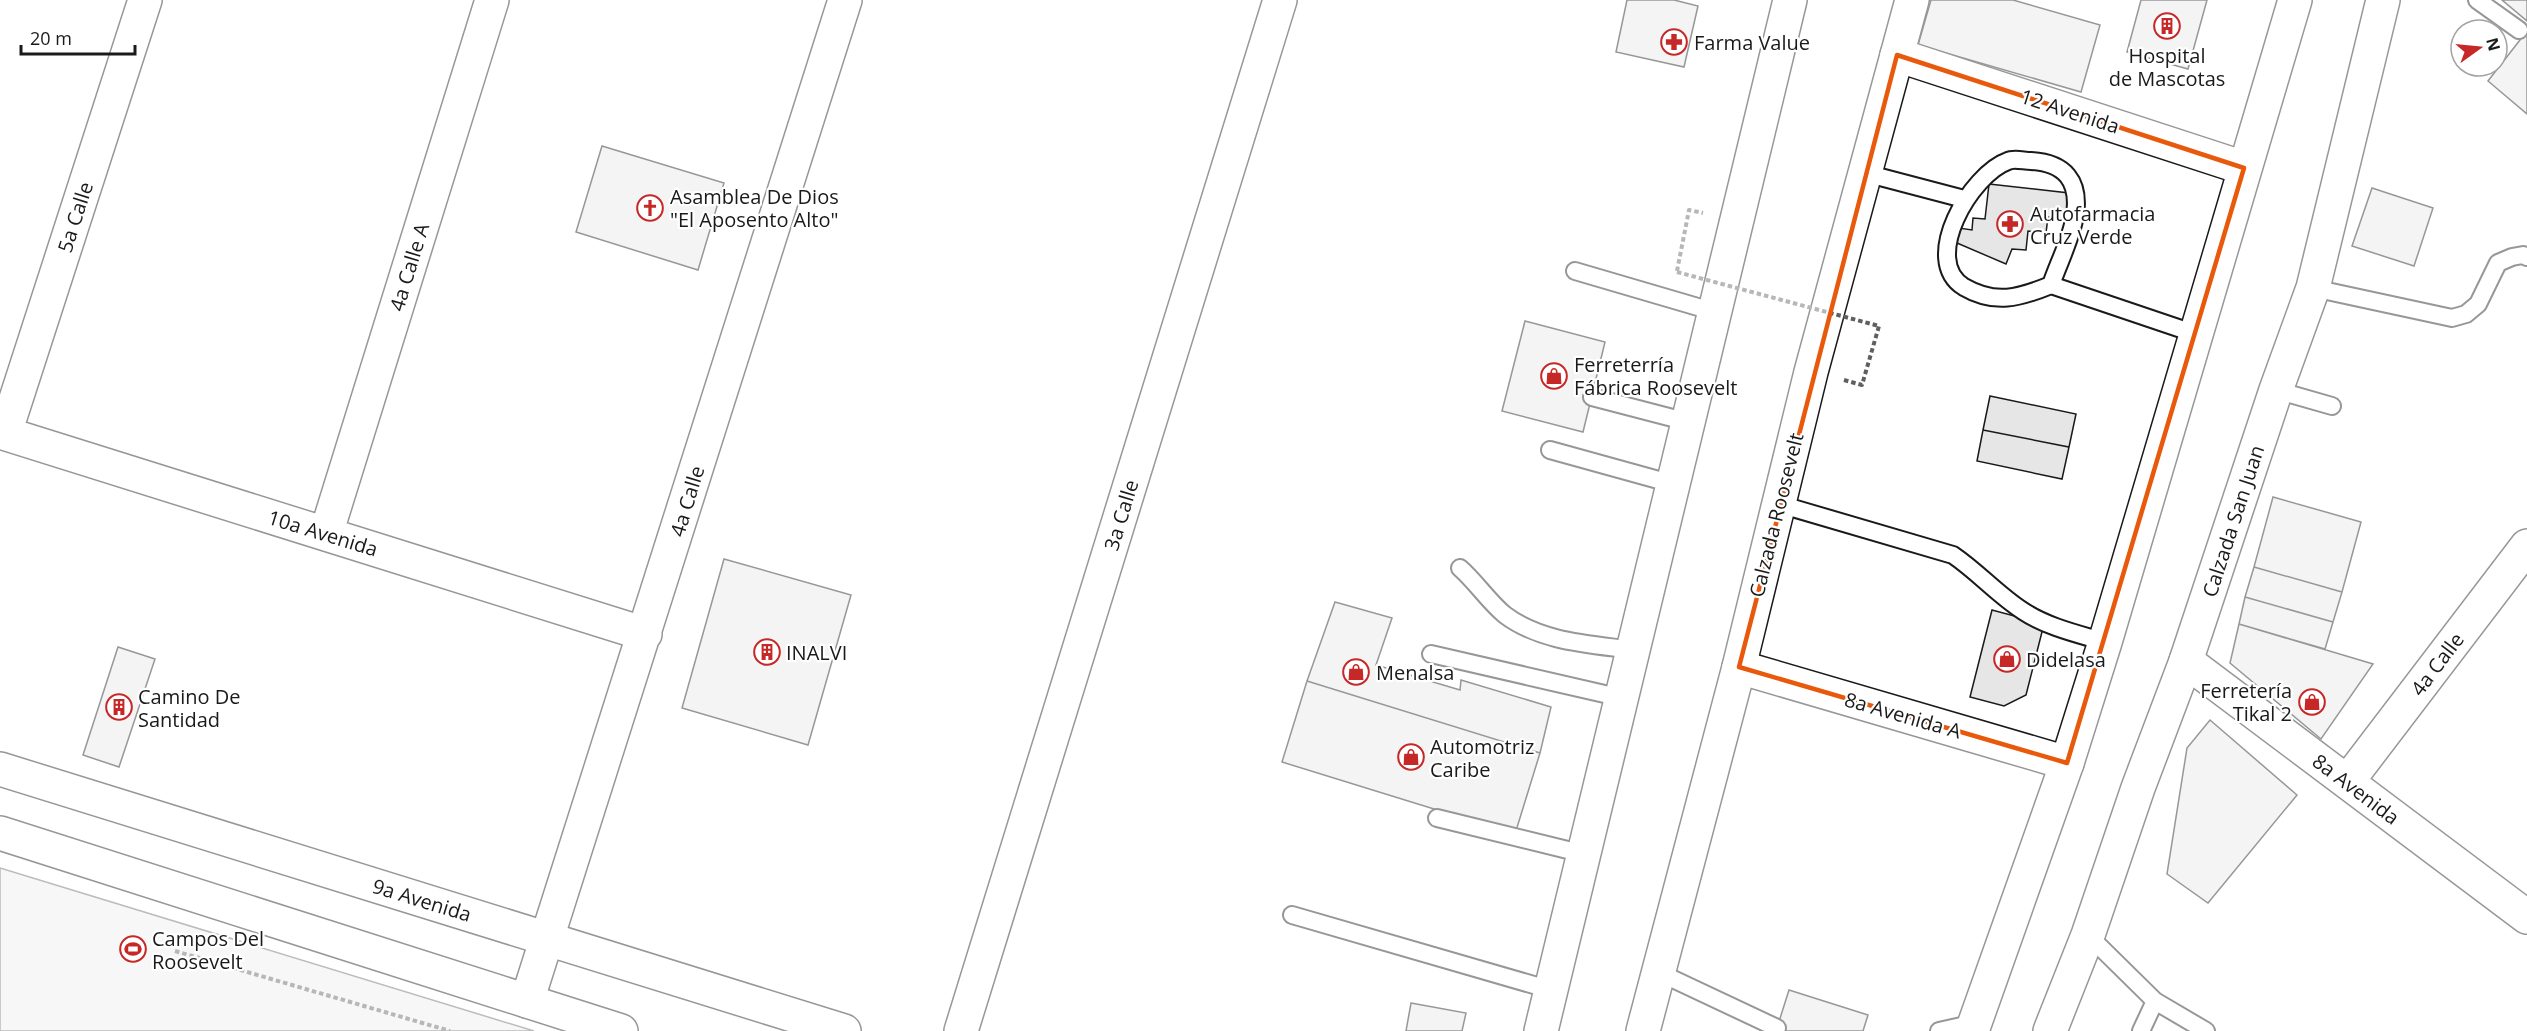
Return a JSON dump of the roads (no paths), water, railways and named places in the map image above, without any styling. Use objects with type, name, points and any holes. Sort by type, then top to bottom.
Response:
[{"type":"main road","name":"5a Calle","points":[[2,433],[145,0]]},
{"type":"main road","name":"4a Calle A","points":[[326,534],[492,0]]},
{"type":"main road","name":"4a Calle","points":[[527,1001],[845,0]]},
{"type":"main road","name":"3a Calle","points":[[961,1031],[1280,0]]},
{"type":"main road","points":[[1541,1031],[1790,0]]},
{"type":"main road","name":"Calzada Roosevelt","points":[[1643,1031],[1865,173],[1912,0]]},
{"type":"main road","points":[[1973,1027],[2067,763],[2105,642],[2295,0]]},
{"type":"main road","name":"Calzada San Juan","points":[[2050,1031],[2088,935],[2138,788],[2186,661],[2276,390],[2313,288],[2383,0]]},
{"type":"main road","name":"12 Avenida","points":[[1897,55],[2244,168]]},
{"type":"main road","name":"10a Avenida","points":[[2,433],[645,634]]},
{"type":"main road","name":"4a Calle","points":[[2347,782],[2527,546]]},
{"type":"main road","name":"8a Avenida","points":[[2186,661],[2527,917]]},
{"type":"main road","name":"8a Avenida A","points":[[1739,667],[2067,763]]},
{"type":"main road","name":"9a Avenida","points":[[0,769],[844,1031]]},
{"type":"main road","points":[[0,833],[621,1031]]},
{"type":"lane","points":[[2477,0],[2519,30]]},
{"type":"lane","points":[[2051,285],[2075,216],[2072,179],[2061,169],[2045,162],[2009,160],[1981,179],[1964,199],[1949,239],[1947,261],[1955,281],[1978,295],[2001,299],[2031,293],[2051,285],[2196,334]]},
{"type":"lane","points":[[1865,173],[1964,199]]},
{"type":"lane","points":[[2313,288],[2452,318],[2466,314],[2478,304],[2498,263],[2512,257],[2523,255],[2527,257]]},
{"type":"lane","points":[[1575,271],[1715,312]]},
{"type":"lane","points":[[2276,390],[2332,406]]},
{"type":"lane","points":[[1592,398],[1688,422]]},
{"type":"lane","points":[[1550,450],[1673,484]]},
{"type":"lane","points":[[1779,504],[1953,555],[1976,570],[2020,610],[2105,642]]},
{"type":"lane","points":[[1460,568],[1504,614],[1531,630],[1567,641],[1633,650]]},
{"type":"lane","points":[[1431,654],[1622,698]]},
{"type":"lane","points":[[1437,818],[1584,854]]},
{"type":"lane","points":[[1292,915],[1551,990]]},
{"type":"lane","points":[[2088,935],[2155,1001],[2206,1031]]},
{"type":"lane","points":[[1658,972],[1777,1028]]},
{"type":"lane","points":[[2141,1031],[2155,1001]]},
{"type":"lane","points":[[1940,1031],[1973,1027]]},
{"type":"place","name":"Hospital de Mascotas","points":[[2167,26]]},
{"type":"place","name":"Farma Value","points":[[1674,42]]},
{"type":"place","name":"Asamblea De Dios \"El Aposento Alto\"","points":[[650,208]]},
{"type":"place","name":"Autofarmacia Cruz Verde","points":[[2010,224]]},
{"type":"place","name":"Ferreterría Fábrica Roosevelt","points":[[1554,376]]},
{"type":"place","name":"INALVI","points":[[767,652]]},
{"type":"place","name":"Didelasa","points":[[2007,659]]},
{"type":"place","name":"Menalsa","points":[[1356,672]]},
{"type":"place","name":"Ferretería Tikal 2","points":[[2312,702]]},
{"type":"place","name":"Camino De Santidad","points":[[119,707]]},
{"type":"place","name":"Automotriz Caribe","points":[[1411,757]]},
{"type":"place","name":"Campos Del Roosevelt","points":[[133,949]]}]
